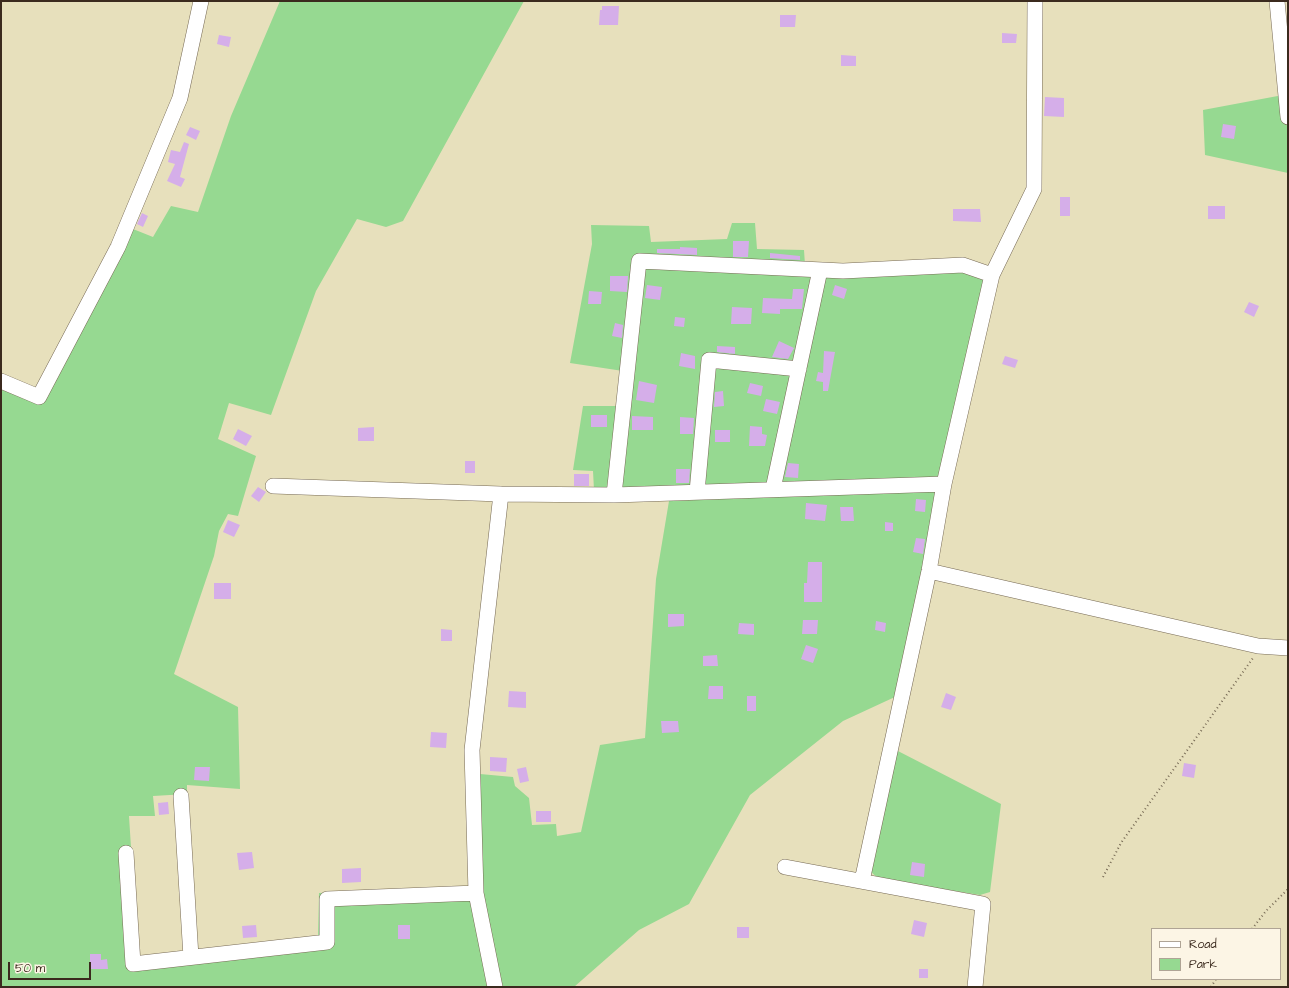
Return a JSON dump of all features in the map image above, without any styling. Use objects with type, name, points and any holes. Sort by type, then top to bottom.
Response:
[{"type":"street","points":[[1,381],[38,396],[118,247],[180,98],[201,1]]},
{"type":"street","points":[[862,881],[929,571],[944,484],[992,275],[1034,189],[1035,1]]},
{"type":"street","points":[[1277,1],[1288,117]]},
{"type":"street","points":[[614,495],[639,260],[843,271],[963,265],[992,275]]},
{"type":"street","points":[[774,489],[820,270]]},
{"type":"street","points":[[697,492],[709,360],[799,369]]},
{"type":"street","points":[[273,486],[501,494],[614,495],[944,484]]},
{"type":"street","points":[[495,987],[476,893],[472,750],[501,494]]},
{"type":"street","points":[[929,571],[1253,645],[1288,648]]},
{"type":"street","points":[[181,796],[191,957]]},
{"type":"street","points":[[126,853],[133,964],[327,942],[327,899],[476,893]]},
{"type":"street","points":[[785,867],[983,904],[975,987]]},
{"type":"path","points":[[1103,877],[1121,843],[1253,658],[1253,645]]},
{"type":"path","points":[[1253,928],[1266,911],[1288,889]]},
{"type":"green space","points":[[280,1],[524,1],[403,221],[386,227],[357,219],[316,291],[271,415],[229,403],[218,439],[256,456],[238,516],[228,514],[219,531],[214,556],[174,674],[238,707],[240,789],[187,785],[187,794],[153,796],[155,816],[129,816],[138,958],[318,937],[319,893],[472,886],[492,987],[1,987],[1,387],[41,403],[133,229],[153,237],[171,206],[198,212],[231,116]]},
{"type":"green space","points":[[1283,95],[1288,119],[1288,173],[1205,155],[1203,110]]},
{"type":"green space","points":[[732,223],[755,223],[757,249],[804,250],[805,265],[991,267],[940,478],[594,490],[593,471],[573,470],[583,406],[620,406],[623,371],[570,363],[592,244],[591,225],[649,226],[651,242],[727,239]]},
{"type":"green space","points":[[937,491],[931,544],[897,696],[843,721],[750,795],[689,904],[639,930],[574,987],[500,987],[482,892],[480,774],[513,777],[515,786],[529,798],[532,825],[556,824],[557,836],[581,832],[600,745],[645,738],[656,579],[669,501]]},
{"type":"green space","points":[[896,750],[1001,804],[990,892],[980,895],[879,879],[871,872]]},
{"type":"building","points":[[602,6],[619,6],[618,25],[599,25],[600,10],[602,10]]},
{"type":"building","points":[[780,15],[796,15],[795,27],[780,27]]},
{"type":"building","points":[[1002,33],[1017,34],[1016,43],[1002,43]]},
{"type":"building","points":[[219,35],[231,37],[229,47],[217,44]]},
{"type":"building","points":[[841,55],[856,56],[856,66],[841,66]]},
{"type":"building","points":[[1045,97],[1064,98],[1064,117],[1044,116]]},
{"type":"building","points":[[1223,124],[1236,126],[1234,139],[1221,137]]},
{"type":"building","points":[[190,127],[200,131],[196,140],[186,135]]},
{"type":"building","points":[[184,142],[189,144],[180,177],[185,179],[181,187],[167,181],[175,164],[168,162],[171,150],[180,152]]},
{"type":"building","points":[[1060,197],[1070,197],[1070,216],[1060,216]]},
{"type":"building","points":[[1208,206],[1225,206],[1225,219],[1208,219]]},
{"type":"building","points":[[953,209],[980,209],[981,222],[953,221]]},
{"type":"building","points":[[142,213],[148,216],[143,227],[137,224]]},
{"type":"building","points":[[733,241],[749,241],[748,257],[733,257]]},
{"type":"building","points":[[680,247],[697,248],[697,255],[657,253],[657,249],[680,249]]},
{"type":"building","points":[[770,253],[800,256],[800,260],[770,258]]},
{"type":"building","points":[[610,276],[628,276],[627,292],[610,291]]},
{"type":"building","points":[[647,285],[662,287],[660,300],[645,298]]},
{"type":"building","points":[[835,285],[847,289],[844,299],[832,295]]},
{"type":"building","points":[[793,289],[804,289],[802,309],[780,309],[780,314],[762,313],[763,298],[792,299]]},
{"type":"building","points":[[589,291],[602,292],[601,304],[588,304]]},
{"type":"building","points":[[1249,302],[1259,306],[1254,317],[1244,312]]},
{"type":"building","points":[[732,307],[752,308],[751,324],[731,324]]},
{"type":"building","points":[[675,317],[685,318],[684,327],[674,326]]},
{"type":"building","points":[[615,323],[623,325],[622,338],[612,336]]},
{"type":"building","points":[[779,341],[794,348],[788,359],[772,357]]},
{"type":"building","points":[[717,346],[735,347],[735,354],[717,352]]},
{"type":"building","points":[[824,351],[835,352],[828,391],[823,391],[823,382],[816,381],[818,372],[823,373]]},
{"type":"building","points":[[681,353],[695,356],[695,369],[679,366]]},
{"type":"building","points":[[1005,356],[1018,360],[1015,368],[1002,364]]},
{"type":"building","points":[[639,381],[657,385],[654,403],[636,400]]},
{"type":"building","points":[[750,383],[763,386],[761,396],[747,393]]},
{"type":"building","points":[[723,391],[724,406],[714,407],[715,392]]},
{"type":"building","points":[[766,399],[780,402],[777,414],[763,411]]},
{"type":"building","points":[[591,415],[607,415],[607,427],[591,427]]},
{"type":"building","points":[[632,416],[653,417],[653,430],[632,430]]},
{"type":"building","points":[[680,417],[694,418],[693,434],[680,434]]},
{"type":"building","points":[[750,426],[762,427],[762,434],[767,435],[765,446],[749,446]]},
{"type":"building","points":[[374,427],[374,441],[358,441],[358,428]]},
{"type":"building","points":[[238,429],[252,436],[246,446],[233,439]]},
{"type":"building","points":[[715,430],[730,430],[730,442],[715,442]]},
{"type":"building","points":[[465,461],[475,461],[475,473],[465,473]]},
{"type":"building","points":[[788,463],[799,464],[798,478],[785,477]]},
{"type":"building","points":[[676,469],[690,469],[689,483],[676,483]]},
{"type":"building","points":[[574,474],[589,474],[589,486],[574,486]]},
{"type":"building","points":[[258,487],[266,492],[259,502],[251,496]]},
{"type":"building","points":[[916,499],[926,500],[925,512],[915,511]]},
{"type":"building","points":[[806,503],[827,505],[825,521],[805,519]]},
{"type":"building","points":[[840,507],[853,507],[854,521],[841,521]]},
{"type":"building","points":[[228,520],[240,525],[234,537],[223,532]]},
{"type":"building","points":[[885,522],[893,523],[893,531],[885,531]]},
{"type":"building","points":[[916,538],[925,539],[923,554],[913,552]]},
{"type":"building","points":[[808,562],[822,562],[822,602],[804,602],[804,583],[807,583]]},
{"type":"building","points":[[214,583],[231,583],[231,599],[214,599]]},
{"type":"building","points":[[668,614],[684,614],[684,626],[668,627]]},
{"type":"building","points":[[803,620],[818,620],[817,634],[802,634]]},
{"type":"building","points":[[876,621],[886,623],[885,632],[875,630]]},
{"type":"building","points":[[739,623],[754,624],[754,635],[738,634]]},
{"type":"building","points":[[441,629],[452,630],[452,641],[441,641]]},
{"type":"building","points":[[806,645],[818,649],[813,663],[801,659]]},
{"type":"building","points":[[717,655],[718,666],[703,666],[703,656]]},
{"type":"building","points":[[709,686],[723,686],[723,699],[708,699]]},
{"type":"building","points":[[509,691],[526,692],[526,708],[508,707]]},
{"type":"building","points":[[946,693],[956,697],[951,710],[941,707]]},
{"type":"building","points":[[747,696],[756,696],[756,711],[747,711]]},
{"type":"building","points":[[661,721],[678,721],[679,732],[662,733]]},
{"type":"building","points":[[431,732],[447,733],[446,748],[430,747]]},
{"type":"building","points":[[490,757],[507,758],[506,772],[490,771]]},
{"type":"building","points":[[1184,763],[1196,765],[1194,778],[1182,776]]},
{"type":"building","points":[[195,767],[210,767],[209,781],[194,780]]},
{"type":"building","points":[[526,767],[529,781],[520,783],[517,769]]},
{"type":"building","points":[[168,802],[169,814],[159,815],[158,803]]},
{"type":"building","points":[[536,811],[551,811],[551,822],[536,822]]},
{"type":"building","points":[[252,852],[254,868],[239,870],[237,853]]},
{"type":"building","points":[[912,862],[925,864],[924,877],[910,875]]},
{"type":"building","points":[[361,868],[361,882],[342,883],[342,869]]},
{"type":"building","points":[[914,920],[927,923],[924,937],[911,934]]},
{"type":"building","points":[[256,925],[257,937],[243,938],[242,926]]},
{"type":"building","points":[[398,925],[410,925],[410,939],[398,939]]},
{"type":"building","points":[[737,927],[749,927],[749,938],[737,938]]},
{"type":"building","points":[[90,954],[101,954],[101,960],[107,959],[108,969],[90,969]]},
{"type":"building","points":[[919,969],[928,969],[928,978],[919,978]]}]
